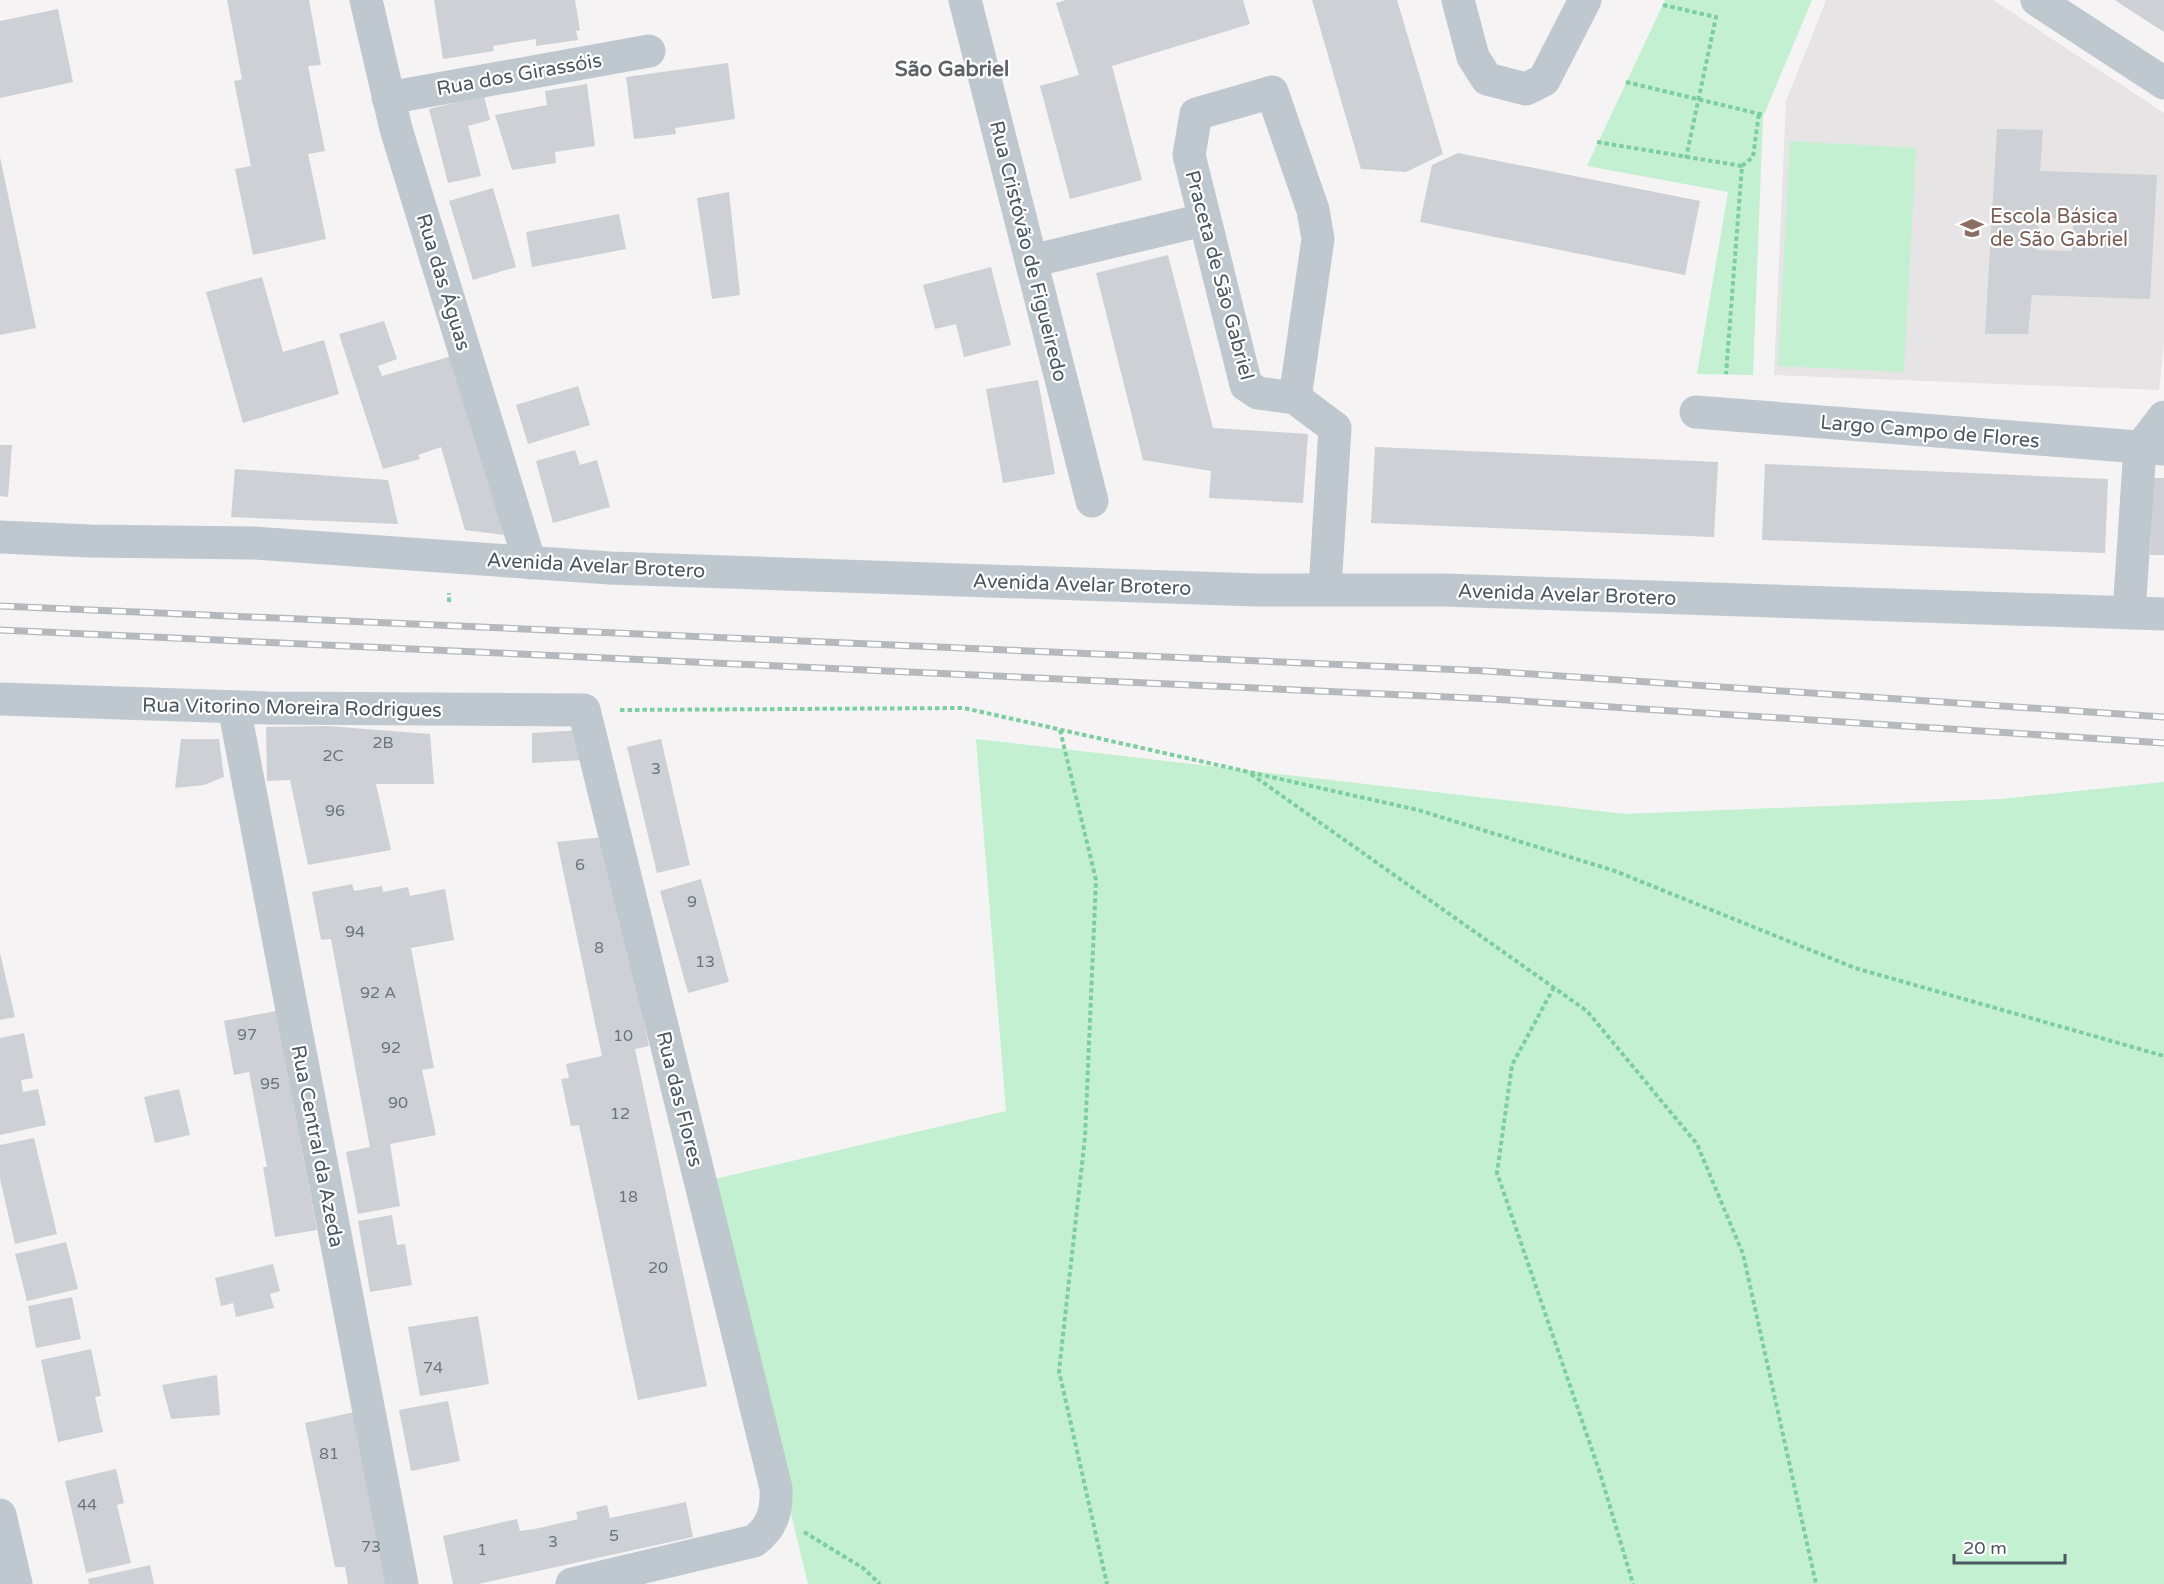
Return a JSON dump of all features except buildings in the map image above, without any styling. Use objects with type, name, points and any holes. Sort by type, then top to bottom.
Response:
[{"type":"street","name":"Rua das Águas","points":[[366,0],[388,98],[530,563]]},
{"type":"street","name":"Rua Cristóvão de Figueiredo","points":[[965,0],[1092,501]]},
{"type":"street","points":[[1458,0],[1473,57],[1487,80],[1526,89],[1544,80],[1585,0]]},
{"type":"street","points":[[2037,0],[2164,83]]},
{"type":"street","name":"Rua dos Girassóis","points":[[388,98],[649,51]]},
{"type":"street","name":"Praceta de São Gabriel","points":[[1295,398],[1318,238],[1313,210],[1272,92],[1196,114],[1189,155],[1203,220],[1246,385],[1258,393],[1295,398],[1335,428],[1325,589]]},
{"type":"street","points":[[1031,261],[1203,220]]},
{"type":"street","name":"Largo Campo de Flores","points":[[1696,412],[2152,449]]},
{"type":"street","points":[[2129,612],[2152,449],[2164,417]]},
{"type":"street","name":"Avenida Avelar Brotero","points":[[0,537],[90,541],[253,543],[610,568],[1244,589],[1443,590],[2164,614]]},
{"type":"street","name":"Rua Vitorino Moreira Rodrigues","points":[[0,699],[234,707],[584,710]]},
{"type":"street","name":"Rua Central da Azeda","points":[[234,707],[402,1584]]},
{"type":"street","name":"Rua das Flores","points":[[584,710],[776,1495]]},
{"type":"street","points":[[572,1584],[754,1541],[770,1525],[776,1495]]},
{"type":"street","points":[[0,1515],[16,1584]]},
{"type":"path","points":[[1663,5],[1716,17],[1686,158]]},
{"type":"path","points":[[1626,82],[1761,114],[1753,156],[1742,166],[1726,375]]},
{"type":"path","points":[[1597,142],[1742,166]]},
{"type":"path","points":[[584,710],[964,708],[1418,810],[1615,871],[1855,968],[2164,1056]]},
{"type":"path","points":[[1060,730],[1096,880],[1085,1137],[1059,1371],[1107,1584]]},
{"type":"path","points":[[1248,772],[1587,1011],[1697,1144],[1743,1254],[1816,1584]]},
{"type":"path","points":[[1554,987],[1512,1065],[1497,1173],[1600,1473],[1633,1584]]},
{"type":"path","points":[[776,1495],[797,1527],[863,1568],[880,1584]]},
{"type":"shaded area","name":"Escola Básica de São Gabriel","points":[[1826,0],[1993,0],[2164,113],[2164,343],[2159,390],[1774,375],[1786,101]]},
{"type":"green space","points":[[1665,0],[1812,0],[1763,117],[1753,375],[1697,374],[1728,192],[1587,166]]},
{"type":"green space","points":[[1790,141],[1916,148],[1904,372],[1778,366]]},
{"type":"green space","points":[[976,739],[1625,814],[2001,799],[2164,782],[2164,1584],[808,1584],[710,1180],[1006,1111]]},
{"type":"railway","points":[[0,606],[1487,671],[2164,717]]},
{"type":"railway","points":[[0,630],[1491,699],[2164,743]]},
{"type":"place","name":"Escola Básica de São Gabriel","points":[[1972,228]]},
{"type":"district","name":"São Gabriel","points":[[952,69]]}]
